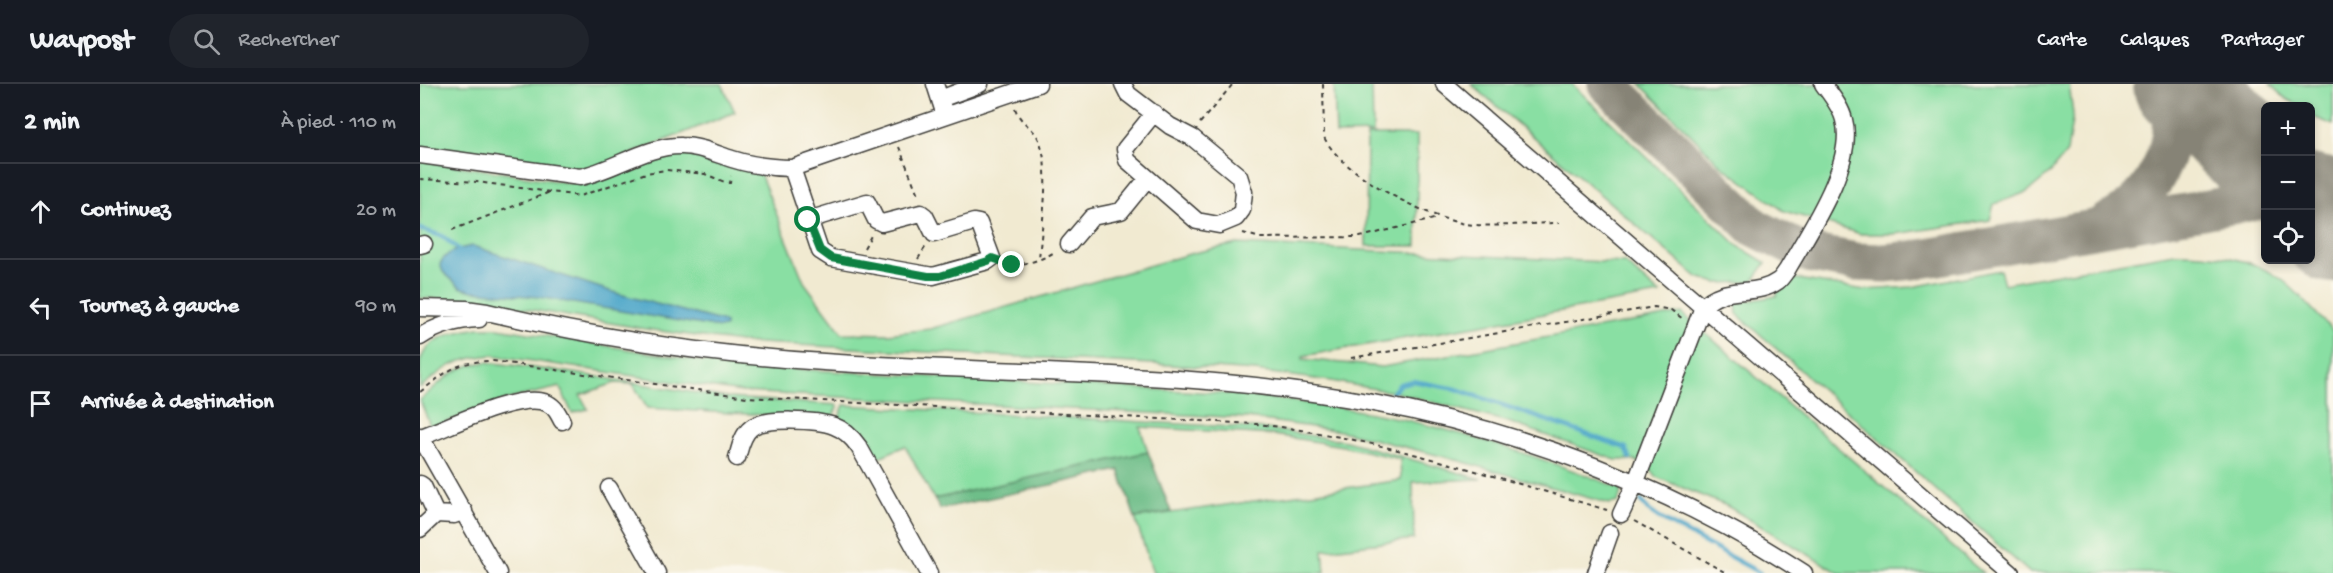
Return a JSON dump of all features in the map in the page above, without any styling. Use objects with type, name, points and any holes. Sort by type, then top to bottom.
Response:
[{"type":"street","points":[[946,116],[937,91],[980,84]]},
{"type":"street","points":[[420,155],[580,177],[594,174],[658,149],[682,146],[694,147],[767,168],[792,168],[946,116],[990,92],[1010,94],[1038,84]]},
{"type":"street","points":[[1123,84],[1128,94],[1154,113],[1170,126],[1189,136],[1239,176],[1245,192],[1242,210],[1236,218],[1228,223],[1210,225],[1197,221],[1127,160],[1125,149],[1154,113]]},
{"type":"street","points":[[1444,84],[2011,573]]},
{"type":"street","points":[[1621,514],[1635,484],[1703,307],[1711,297],[1764,287],[1778,281],[1787,270],[1840,171],[1846,142],[1844,121],[1836,103],[1823,84]]},
{"type":"street","points":[[792,168],[808,220],[824,255],[908,273],[940,276],[992,258],[979,223],[974,222],[934,234],[925,216],[921,213],[882,223],[879,222],[867,202],[808,220]]},
{"type":"street","points":[[1069,244],[1092,217],[1122,211],[1147,179]]},
{"type":"street","points":[[420,308],[466,309],[670,347],[745,356],[1175,380],[1311,393],[1370,402],[1452,421],[1524,442],[1635,484],[1720,524],[1804,573]]},
{"type":"street","points":[[420,337],[435,328],[456,321],[510,318]]},
{"type":"street","points":[[498,573],[420,436],[509,404],[524,401],[546,403],[554,408],[562,421]]},
{"type":"street","points":[[737,458],[747,432],[759,423],[778,421],[826,424],[842,430],[859,447],[929,573]]},
{"type":"street","points":[[420,484],[436,514]]},
{"type":"street","points":[[609,488],[657,573]]},
{"type":"street","points":[[420,529],[436,514],[454,515],[464,511]]},
{"type":"street","points":[[1596,573],[1610,533]]},
{"type":"path","points":[[1189,136],[1233,84]]},
{"type":"path","points":[[1323,84],[1326,142],[1349,168],[1405,202],[1440,217],[1469,224],[1559,223]]},
{"type":"path","points":[[1010,94],[1017,116],[1039,140],[1046,166],[1039,260]]},
{"type":"path","points":[[895,133],[922,206],[921,213]]},
{"type":"path","points":[[452,230],[550,192]]},
{"type":"path","points":[[1228,223],[1246,235],[1260,238],[1338,238],[1360,237],[1440,217]]},
{"type":"path","points":[[856,263],[879,222]]},
{"type":"path","points":[[908,273],[934,234]]},
{"type":"path","points":[[992,258],[1012,265],[1039,260],[1069,244]]},
{"type":"path","points":[[1351,358],[1654,307],[1671,310],[1681,316],[1692,334]]},
{"type":"path","points":[[420,392],[452,368],[474,361],[493,361],[747,397],[1268,425],[1358,439],[1621,514],[1726,573]]},
{"type":"green space","points":[[420,84],[722,84],[735,112],[597,168],[571,170],[420,149]]},
{"type":"green space","points":[[1334,84],[1372,84],[1373,133],[1336,134]]},
{"type":"green space","points":[[1471,84],[1572,84],[1738,246],[1766,263],[1752,282],[1717,283],[1697,277]]},
{"type":"green space","points":[[1640,84],[2069,84],[2073,114],[2067,152],[2049,174],[2027,192],[1994,204],[1990,220],[1895,234],[1861,234],[1784,211],[1722,166]]},
{"type":"green space","points":[[2270,84],[2333,84],[2333,125],[2315,118],[2315,102],[2293,102]]},
{"type":"green space","points":[[1367,135],[1417,135],[1417,246],[1366,246]]},
{"type":"green space","points":[[680,152],[759,171],[804,282],[842,333],[888,334],[930,329],[1193,253],[1237,244],[1625,263],[1660,294],[1303,356],[1303,359],[1382,367],[1682,313],[1983,573],[1839,573],[1727,506],[1656,477],[1646,465],[1632,460],[1616,460],[1508,422],[1398,393],[1331,381],[1255,371],[1170,365],[740,342],[479,301],[420,298],[420,160],[569,183],[655,156]]},
{"type":"green space","points":[[2174,253],[2230,258],[2257,266],[2281,279],[2333,331],[2333,573],[2030,573],[1737,314],[1736,303],[1776,296],[1780,287],[1792,278],[1865,290],[1912,287],[2000,270],[2004,284]]},
{"type":"green space","points":[[479,328],[498,328],[724,365],[1219,393],[1318,404],[1439,428],[1562,466],[1622,489],[1618,502],[1610,504],[1453,459],[1341,431],[1247,418],[742,392],[492,355],[453,364],[420,388],[420,363],[429,347],[443,337]]},
{"type":"green space","points":[[486,362],[574,373],[728,398],[838,405],[832,419],[647,408],[633,384],[615,383],[580,395],[588,409],[572,413],[560,387],[509,399],[431,428],[420,400],[457,371]]},
{"type":"green space","points":[[844,405],[1267,429],[1346,441],[1481,479],[1413,482],[1414,539],[1323,550],[1325,573],[1153,573],[1135,518],[1401,480],[1400,459],[1343,446],[1274,435],[1140,427],[1148,452],[934,499],[905,446],[870,461],[838,420]]},
{"type":"green space","points":[[1148,452],[1171,512],[1135,518],[1119,470],[940,509],[934,499]]},
{"type":"water","points":[[473,246],[619,294],[721,321],[725,323],[725,327],[538,297],[472,291],[460,287],[443,272],[440,264],[450,253]]},
{"type":"waterway","points":[[420,229],[442,236],[462,252]]},
{"type":"waterway","points":[[1392,393],[1400,384],[1413,381],[1456,389],[1626,448],[1630,458]]},
{"type":"waterway","points":[[1641,501],[1648,510],[1661,519],[1760,573]]},
{"type":"taxiway","points":[[1607,84],[1754,227],[1803,252],[1856,262],[1885,263],[1921,259],[2261,200]]},
{"type":"taxiway","points":[[2105,223],[2124,212],[2139,199],[2152,183],[2162,165],[2171,126],[2170,105],[2165,84]]},
{"type":"taxiway","points":[[2229,130],[2261,152]]},
{"type":"taxiway","points":[[2315,174],[2333,178]]},
{"type":"taxiway","points":[[2315,224],[2333,236]]},
{"type":"runway","points":[[2182,84],[2261,162]]},
{"type":"runway","points":[[2315,217],[2333,234]]},
{"type":"route","points":[[808,220],[820,250],[831,258],[928,276],[940,276],[992,258],[1012,265]]}]
